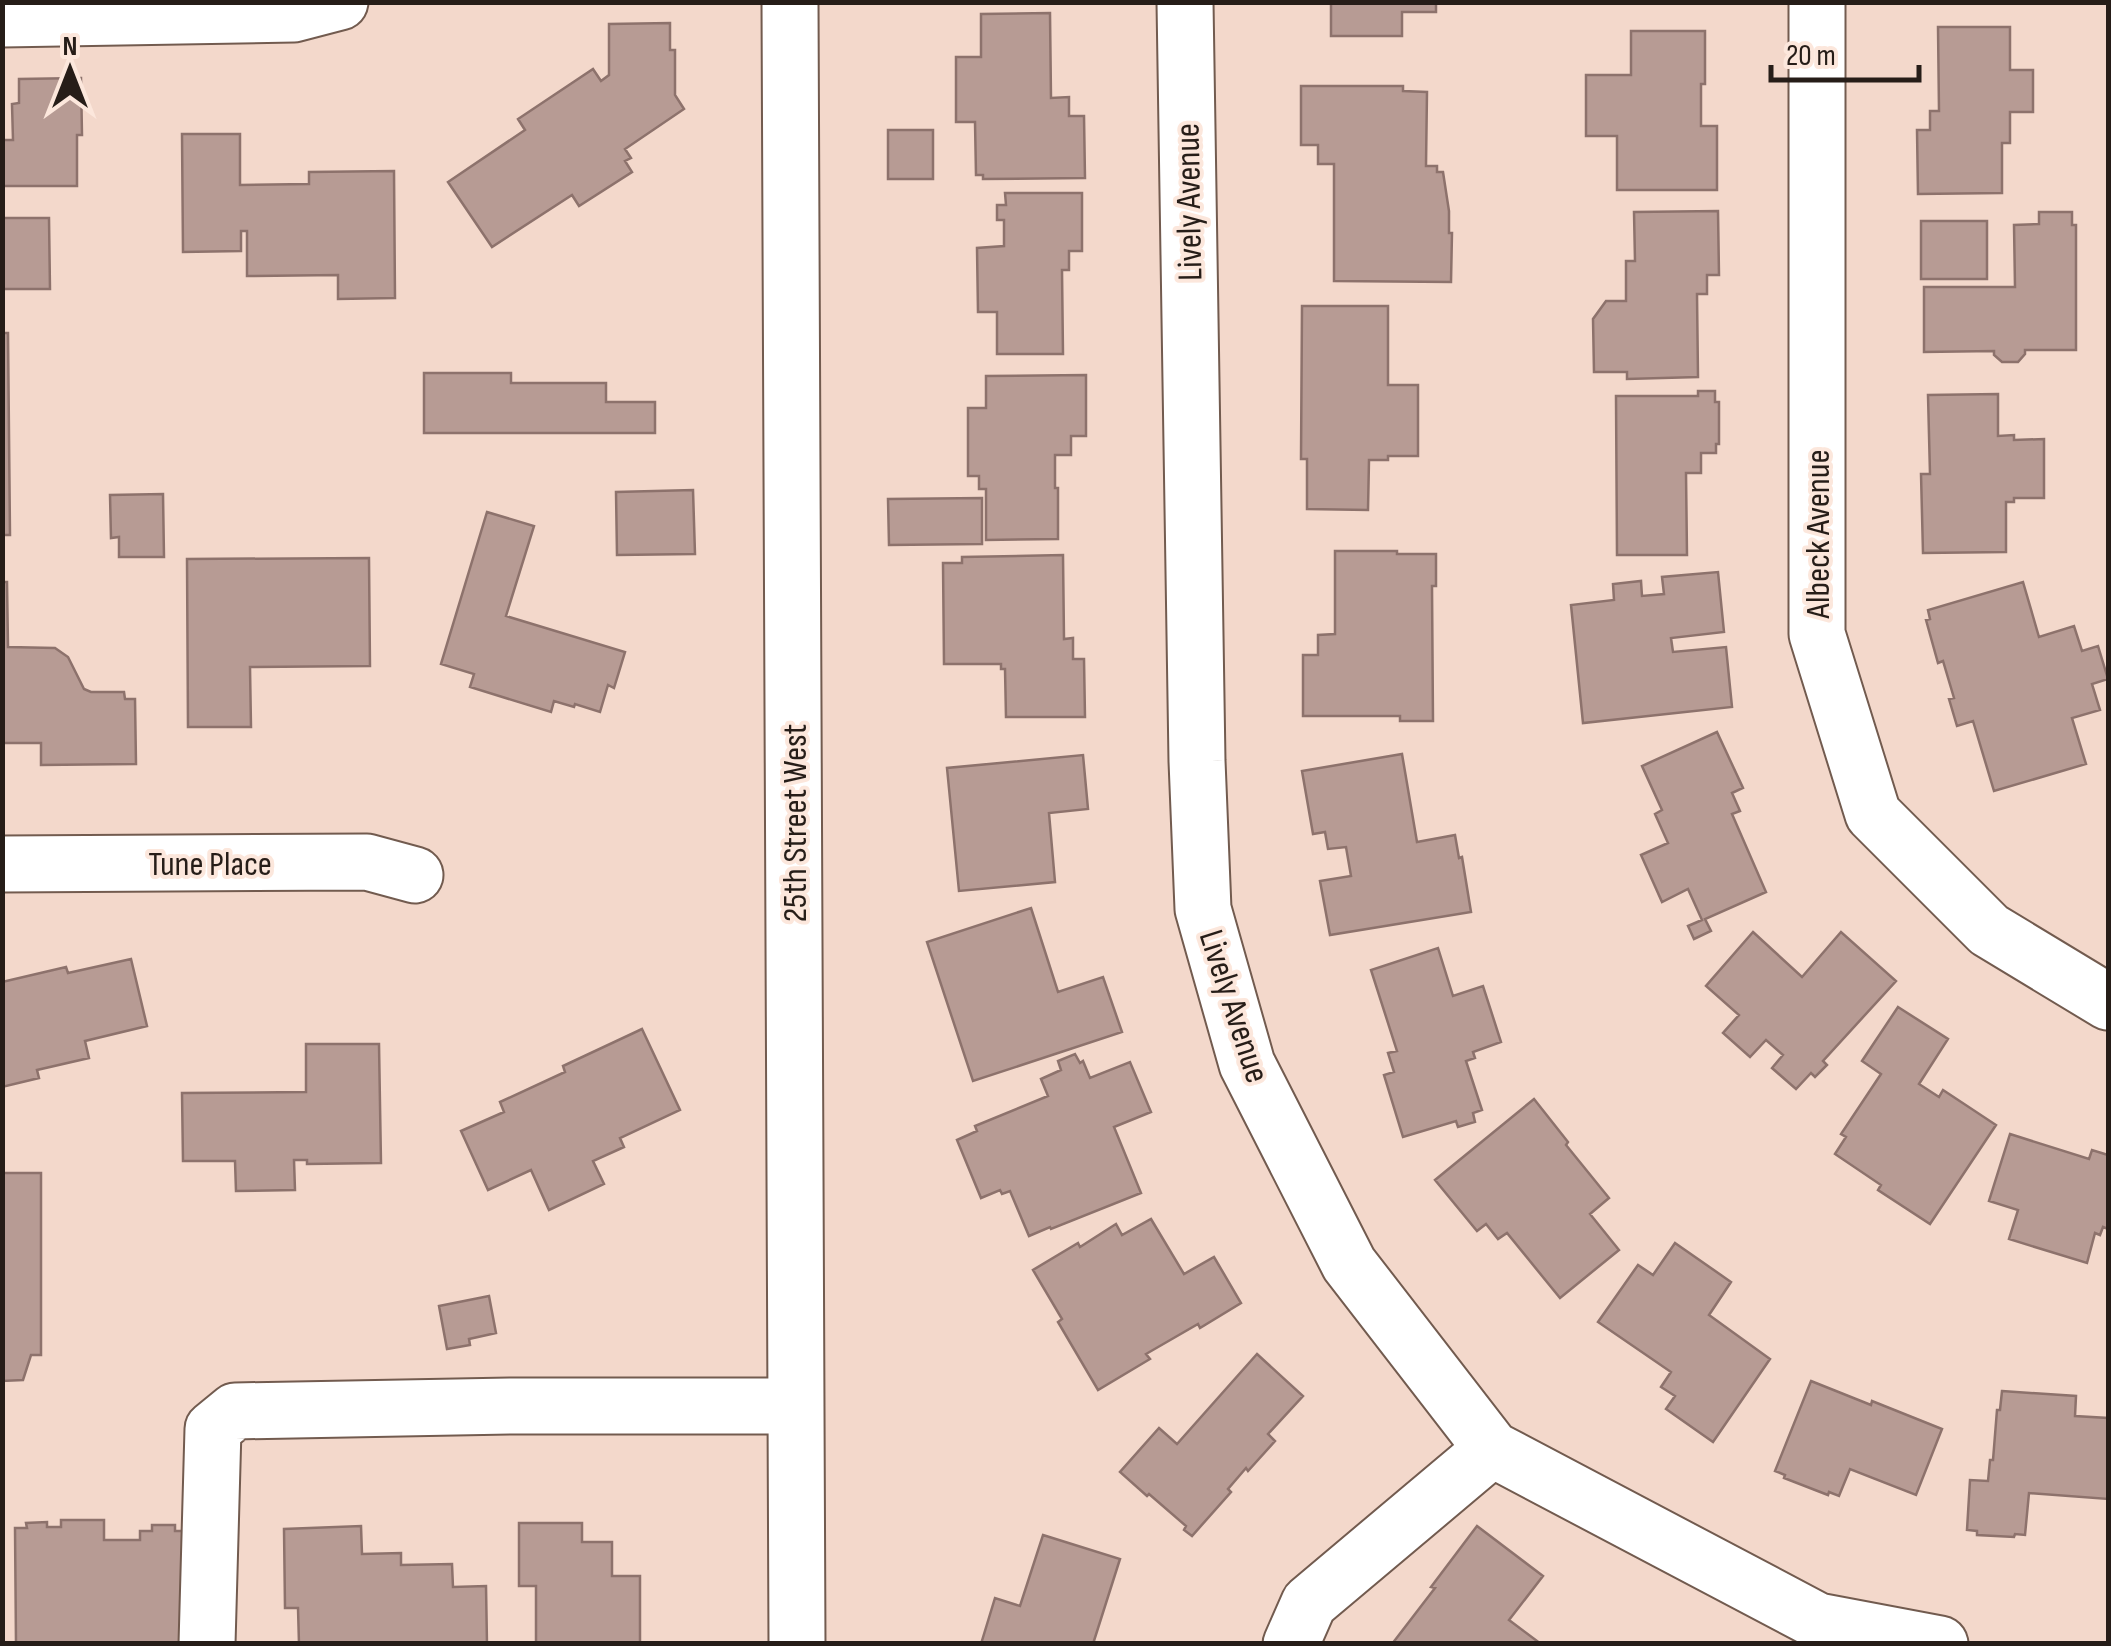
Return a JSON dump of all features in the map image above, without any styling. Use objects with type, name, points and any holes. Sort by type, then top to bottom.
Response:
[{"type":"street","points":[[2,19],[294,14],[340,2]]},
{"type":"street","name":"25th Street West","points":[[790,2],[797,1644]]},
{"type":"street","name":"Lively Avenue","points":[[1185,2],[1196,761],[1203,909],[1247,1064],[1349,1264],[1492,1449],[1818,1621],[1940,1644]]},
{"type":"street","name":"Albeck Avenue","points":[[1817,2],[1817,634],[1873,814],[1989,930],[2108,1002]]},
{"type":"street","name":"Tune Place","points":[[2,864],[367,862],[415,876]]},
{"type":"street","points":[[207,1644],[213,1429],[235,1411],[796,1406]]},
{"type":"street","points":[[1291,1644],[1310,1603],[1492,1449]]},
{"type":"building","points":[[1331,2],[1436,2],[1436,12],[1402,12],[1402,36],[1331,36]]},
{"type":"building","points":[[1050,13],[1051,98],[1069,97],[1069,116],[1084,116],[1085,178],[983,179],[983,175],[976,175],[975,122],[956,122],[956,57],[981,57],[981,14]]},
{"type":"building","points":[[670,23],[670,50],[675,50],[675,95],[684,109],[625,149],[631,158],[625,161],[632,172],[579,206],[572,195],[492,247],[448,182],[525,130],[518,119],[593,69],[601,81],[609,75],[609,24]]},
{"type":"building","points":[[1938,27],[2010,27],[2010,70],[2033,70],[2033,112],[2010,112],[2010,143],[2002,143],[2002,193],[1918,194],[1917,130],[1930,130],[1930,111],[1939,111]]},
{"type":"building","points":[[1631,31],[1705,31],[1701,126],[1717,126],[1717,190],[1617,190],[1617,136],[1586,136],[1586,75],[1631,75]]},
{"type":"building","points":[[81,78],[82,135],[77,135],[77,186],[2,186],[2,140],[13,140],[12,104],[19,103],[19,79]]},
{"type":"building","points":[[1301,86],[1403,86],[1403,91],[1427,92],[1426,166],[1437,166],[1437,172],[1443,172],[1452,233],[1451,282],[1334,281],[1334,164],[1318,164],[1318,145],[1301,145]]},
{"type":"building","points":[[888,130],[933,130],[933,179],[888,179]]},
{"type":"building","points":[[182,134],[240,134],[240,185],[309,184],[309,172],[394,171],[395,298],[338,299],[338,275],[247,276],[247,231],[241,231],[241,251],[183,252]]},
{"type":"building","points":[[1005,193],[1082,193],[1082,251],[1069,251],[1069,270],[1062,270],[1063,354],[997,354],[997,312],[978,312],[977,248],[1004,246],[1004,220],[997,220],[997,205],[1006,205]]},
{"type":"building","points":[[1718,211],[1719,275],[1707,275],[1707,294],[1697,294],[1698,377],[1627,379],[1627,372],[1594,372],[1593,319],[1606,301],[1626,301],[1626,261],[1635,261],[1634,212]]},
{"type":"building","points":[[2039,212],[2072,212],[2072,225],[2076,225],[2076,350],[2025,350],[2018,362],[2002,362],[1994,351],[1924,352],[1924,287],[2015,287],[2014,225],[2039,224]]},
{"type":"building","points":[[2,218],[49,218],[50,289],[2,289]]},
{"type":"building","points":[[1921,221],[1987,221],[1987,279],[1921,279]]},
{"type":"building","points":[[1302,306],[1388,306],[1388,385],[1418,385],[1418,456],[1369,460],[1368,510],[1307,509],[1307,459],[1301,459]]},
{"type":"building","points":[[2,333],[8,333],[10,535],[2,535]]},
{"type":"building","points":[[424,373],[511,373],[511,383],[606,383],[606,402],[655,402],[655,433],[424,433]]},
{"type":"building","points":[[1086,375],[1086,436],[1071,436],[1071,455],[1055,455],[1058,539],[986,540],[986,489],[979,489],[979,476],[968,476],[968,408],[986,408],[986,376]]},
{"type":"building","points":[[1698,391],[1715,391],[1715,402],[1719,402],[1719,444],[1716,453],[1701,453],[1701,473],[1686,473],[1687,555],[1617,555],[1616,396],[1698,396]]},
{"type":"building","points":[[1998,394],[1998,436],[2044,439],[2044,498],[2014,498],[2014,502],[2006,502],[2006,552],[1923,553],[1921,474],[1930,474],[1928,395]]},
{"type":"building","points":[[693,490],[695,554],[617,555],[616,492]]},
{"type":"building","points":[[163,494],[164,557],[119,557],[119,537],[111,538],[110,495]]},
{"type":"building","points":[[982,498],[982,544],[889,545],[888,499]]},
{"type":"building","points":[[487,512],[534,526],[506,616],[625,652],[614,688],[608,685],[600,712],[554,701],[551,712],[470,687],[474,674],[441,664]]},
{"type":"building","points":[[1335,551],[1436,554],[1436,586],[1432,586],[1433,721],[1400,721],[1400,716],[1303,716],[1303,655],[1318,655],[1318,635],[1335,634]]},
{"type":"building","points":[[1063,555],[1064,639],[1073,638],[1073,659],[1084,659],[1085,717],[1006,717],[1005,669],[1001,669],[1001,664],[944,664],[943,563],[962,563],[962,557]]},
{"type":"building","points":[[369,558],[370,666],[250,667],[251,727],[188,727],[187,559]]},
{"type":"building","points":[[1718,572],[1724,632],[1671,638],[1673,652],[1726,647],[1732,707],[1583,723],[1571,605],[1614,600],[1613,584],[1641,581],[1642,596],[1664,594],[1662,577]]},
{"type":"building","points":[[2,582],[7,582],[8,647],[55,648],[68,657],[84,689],[124,692],[125,699],[135,699],[136,764],[41,765],[41,743],[2,743]]},
{"type":"building","points":[[2023,582],[2039,637],[2074,626],[2082,651],[2098,646],[2108,679],[2092,684],[2100,710],[2072,718],[2086,764],[1994,791],[1973,721],[1957,726],[1949,699],[1954,698],[1943,661],[1938,663],[1926,620],[1930,619],[1928,610]]},
{"type":"building","points":[[1717,732],[1743,788],[1732,793],[1740,811],[1732,814],[1766,892],[1705,919],[1711,931],[1694,939],[1688,926],[1702,920],[1688,889],[1662,902],[1641,855],[1668,843],[1655,814],[1662,810],[1642,766]]},
{"type":"building","points":[[1402,754],[1417,842],[1455,835],[1471,912],[1330,935],[1320,881],[1351,876],[1346,847],[1328,849],[1325,832],[1313,834],[1302,771]]},
{"type":"building","points":[[1083,755],[1088,809],[1049,813],[1055,882],[959,891],[947,768]]},
{"type":"building","points":[[1031,908],[1058,992],[1103,977],[1122,1032],[973,1081],[927,942]]},
{"type":"building","points":[[1753,932],[1802,977],[1841,932],[1896,981],[1823,1061],[1827,1065],[1815,1077],[1811,1073],[1796,1089],[1772,1068],[1783,1055],[1766,1040],[1750,1057],[1723,1033],[1739,1015],[1706,986]]},
{"type":"building","points":[[1438,948],[1453,996],[1483,986],[1501,1042],[1473,1052],[1475,1058],[1466,1061],[1482,1110],[1473,1113],[1475,1122],[1458,1127],[1456,1121],[1403,1137],[1384,1075],[1394,1072],[1388,1053],[1397,1051],[1371,970]]},
{"type":"building","points":[[131,959],[147,1026],[85,1041],[89,1058],[37,1070],[39,1078],[2,1087],[2,982],[66,967],[68,973]]},
{"type":"building","points":[[1898,1007],[1948,1039],[1919,1084],[1939,1097],[1943,1090],[1996,1125],[1930,1224],[1878,1190],[1881,1185],[1835,1154],[1846,1137],[1841,1134],[1881,1074],[1862,1061]]},
{"type":"building","points":[[642,1029],[680,1110],[620,1138],[624,1147],[593,1161],[604,1184],[549,1210],[531,1170],[488,1190],[461,1131],[504,1112],[500,1102],[565,1072],[563,1066]]},
{"type":"building","points":[[306,1044],[379,1044],[381,1163],[307,1164],[307,1160],[294,1160],[295,1190],[236,1191],[235,1161],[183,1161],[182,1093],[306,1092]]},
{"type":"building","points":[[1075,1054],[1080,1063],[1083,1061],[1090,1078],[1130,1062],[1151,1112],[1114,1127],[1141,1193],[1029,1236],[1010,1191],[1002,1194],[1000,1190],[981,1198],[957,1140],[977,1131],[975,1126],[1048,1096],[1041,1079],[1061,1070],[1058,1061]]},
{"type":"building","points":[[1534,1099],[1609,1198],[1590,1214],[1619,1250],[1560,1298],[1507,1233],[1498,1239],[1486,1224],[1477,1231],[1435,1180]]},
{"type":"building","points":[[2010,1134],[2089,1159],[2092,1150],[2108,1155],[2108,1229],[2103,1227],[2100,1235],[2095,1233],[2087,1263],[2009,1239],[2018,1210],[1989,1201]]},
{"type":"building","points":[[2,1173],[41,1173],[41,1355],[31,1355],[23,1380],[2,1381]]},
{"type":"building","points":[[1151,1219],[1184,1274],[1214,1257],[1241,1303],[1146,1354],[1150,1359],[1098,1390],[1033,1270],[1116,1224],[1122,1235]]},
{"type":"building","points":[[1675,1243],[1731,1282],[1709,1315],[1770,1359],[1713,1442],[1666,1409],[1675,1396],[1661,1387],[1671,1372],[1598,1322],[1638,1265],[1653,1275]]},
{"type":"building","points":[[489,1296],[496,1333],[469,1339],[470,1345],[447,1349],[439,1306]]},
{"type":"building","points":[[1257,1354],[1303,1396],[1268,1434],[1275,1441],[1248,1471],[1246,1468],[1228,1489],[1231,1492],[1192,1536],[1184,1530],[1186,1526],[1120,1472],[1159,1428],[1177,1444]]},
{"type":"building","points":[[1811,1381],[1942,1429],[1916,1495],[1850,1469],[1839,1496],[1829,1492],[1828,1495],[1775,1471]]},
{"type":"building","points":[[2002,1391],[2076,1396],[2075,1416],[2108,1418],[2108,1499],[2029,1493],[2025,1535],[1977,1535],[1977,1531],[1967,1530],[1970,1480],[1988,1481]]},
{"type":"building","points":[[61,1520],[104,1520],[104,1540],[140,1540],[140,1531],[152,1531],[152,1525],[175,1525],[175,1531],[188,1531],[189,1644],[16,1644],[15,1528],[47,1522],[47,1527],[61,1527]]},
{"type":"building","points":[[519,1523],[582,1523],[582,1542],[612,1542],[612,1576],[640,1576],[640,1644],[536,1644],[536,1586],[519,1586]]},
{"type":"building","points":[[361,1526],[362,1554],[401,1553],[401,1565],[452,1564],[453,1587],[486,1586],[487,1644],[299,1644],[298,1608],[285,1608],[284,1529]]},
{"type":"building","points":[[1477,1526],[1543,1576],[1509,1620],[1541,1644],[1392,1644],[1435,1588],[1431,1587]]},
{"type":"building","points":[[1043,1535],[1120,1559],[1093,1644],[981,1644],[995,1598],[1020,1606]]}]
